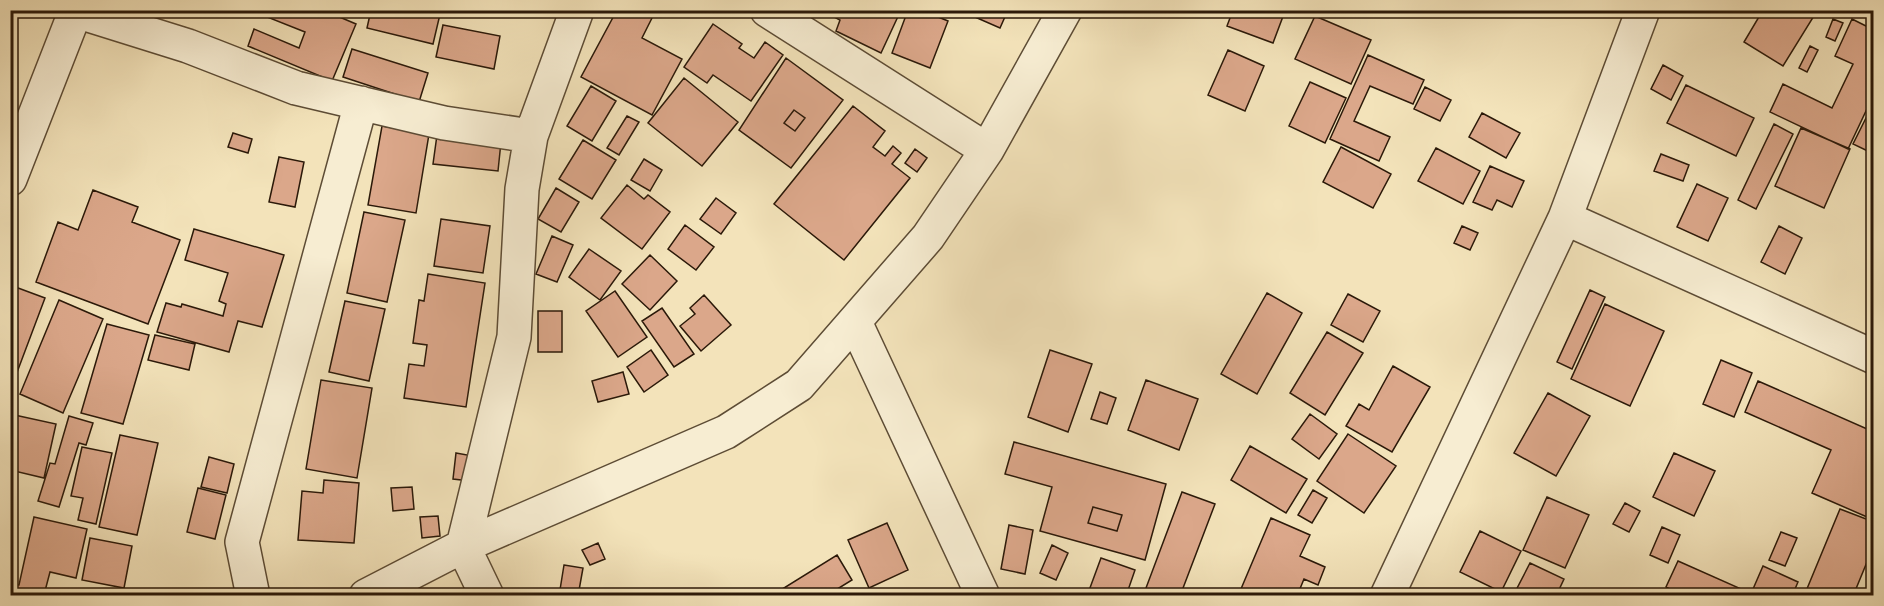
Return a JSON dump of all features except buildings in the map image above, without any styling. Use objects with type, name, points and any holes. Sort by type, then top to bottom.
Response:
[{"type":"street","points":[[487,596],[463,546],[514,337],[522,189],[531,136],[577,10]]},
{"type":"street","points":[[767,10],[987,150]]},
{"type":"street","points":[[366,596],[463,546],[726,432],[800,385],[928,237],[987,150],[1065,10]]},
{"type":"street","points":[[1387,596],[1565,218],[1643,10]]},
{"type":"street","points":[[10,179],[76,11],[188,46],[296,88],[444,123],[531,136]]},
{"type":"street","points":[[253,596],[242,542],[361,103]]},
{"type":"street","points":[[1565,218],[1874,357]]},
{"type":"street","points":[[855,322],[983,596]]}]
